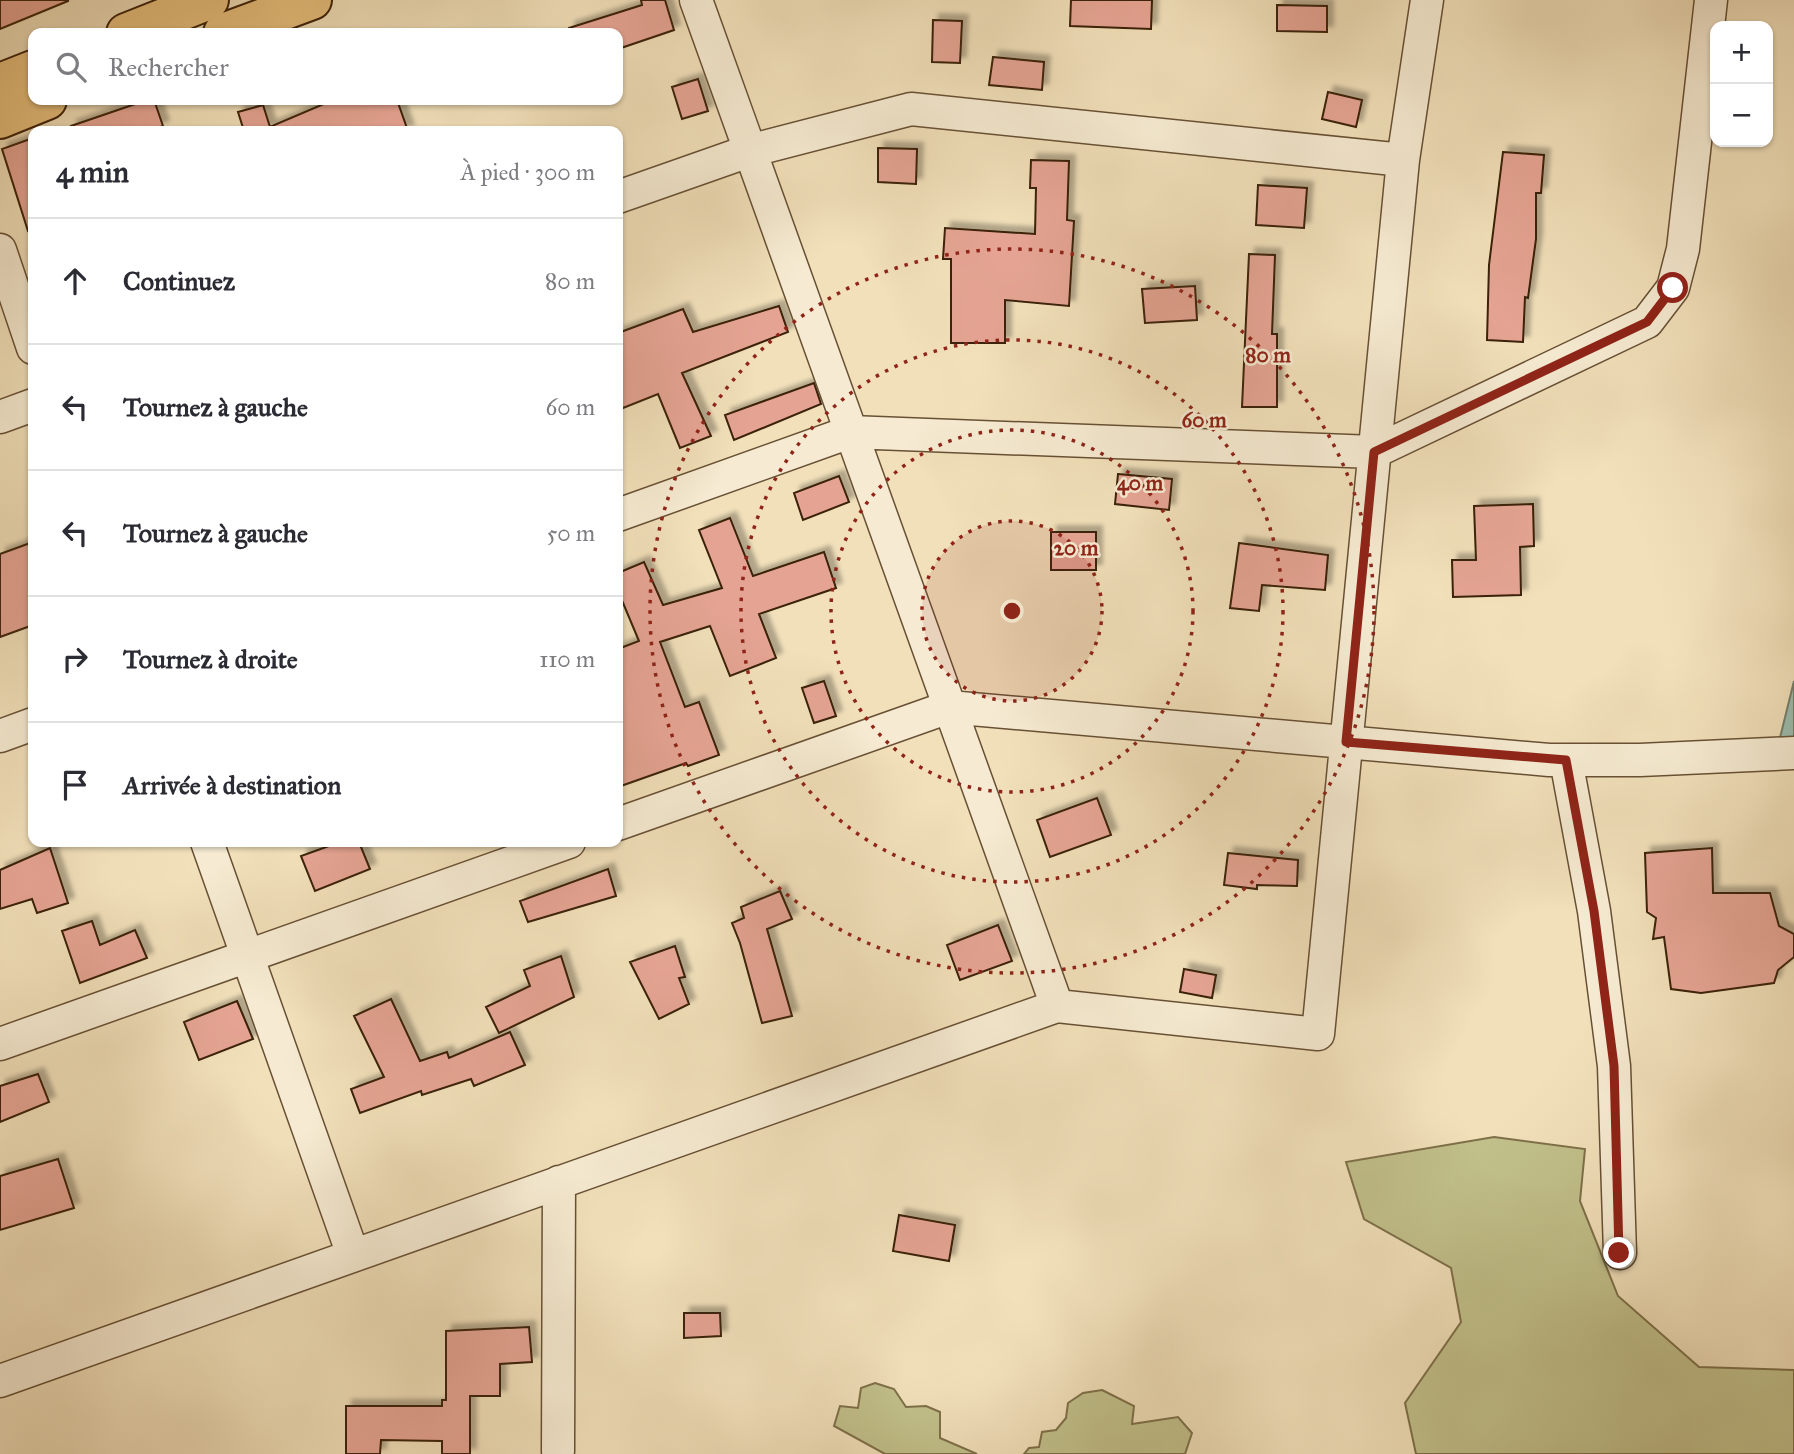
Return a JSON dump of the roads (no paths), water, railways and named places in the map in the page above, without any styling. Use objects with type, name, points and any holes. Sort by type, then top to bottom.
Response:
[{"type":"main road","points":[[139,28],[209,0]]},
{"type":"main road","points":[[236,28],[312,0]]},
{"type":"main road","points":[[0,83],[28,73]]},
{"type":"main road","points":[[0,118],[34,105]]},
{"type":"street","points":[[695,0],[1057,1006]]},
{"type":"street","points":[[0,1381],[1057,1006],[1318,1034],[1403,160],[1427,0]]},
{"type":"street","points":[[623,513],[850,432],[1374,452],[1647,322],[1673,288],[1684,249],[1712,0]]},
{"type":"street","points":[[623,195],[749,151],[911,109],[1403,160]]},
{"type":"street","points":[[0,250],[28,333]]},
{"type":"street","points":[[0,417],[28,407]]},
{"type":"street","points":[[623,822],[949,707],[1566,760],[1794,753]]},
{"type":"street","points":[[0,736],[28,726]]},
{"type":"street","points":[[1566,760],[1594,911],[1614,1066],[1619,1253]]},
{"type":"street","points":[[209,847],[353,1255]]},
{"type":"street","points":[[0,1044],[555,847]]},
{"type":"street","points":[[558,1451],[559,1182]]}]
